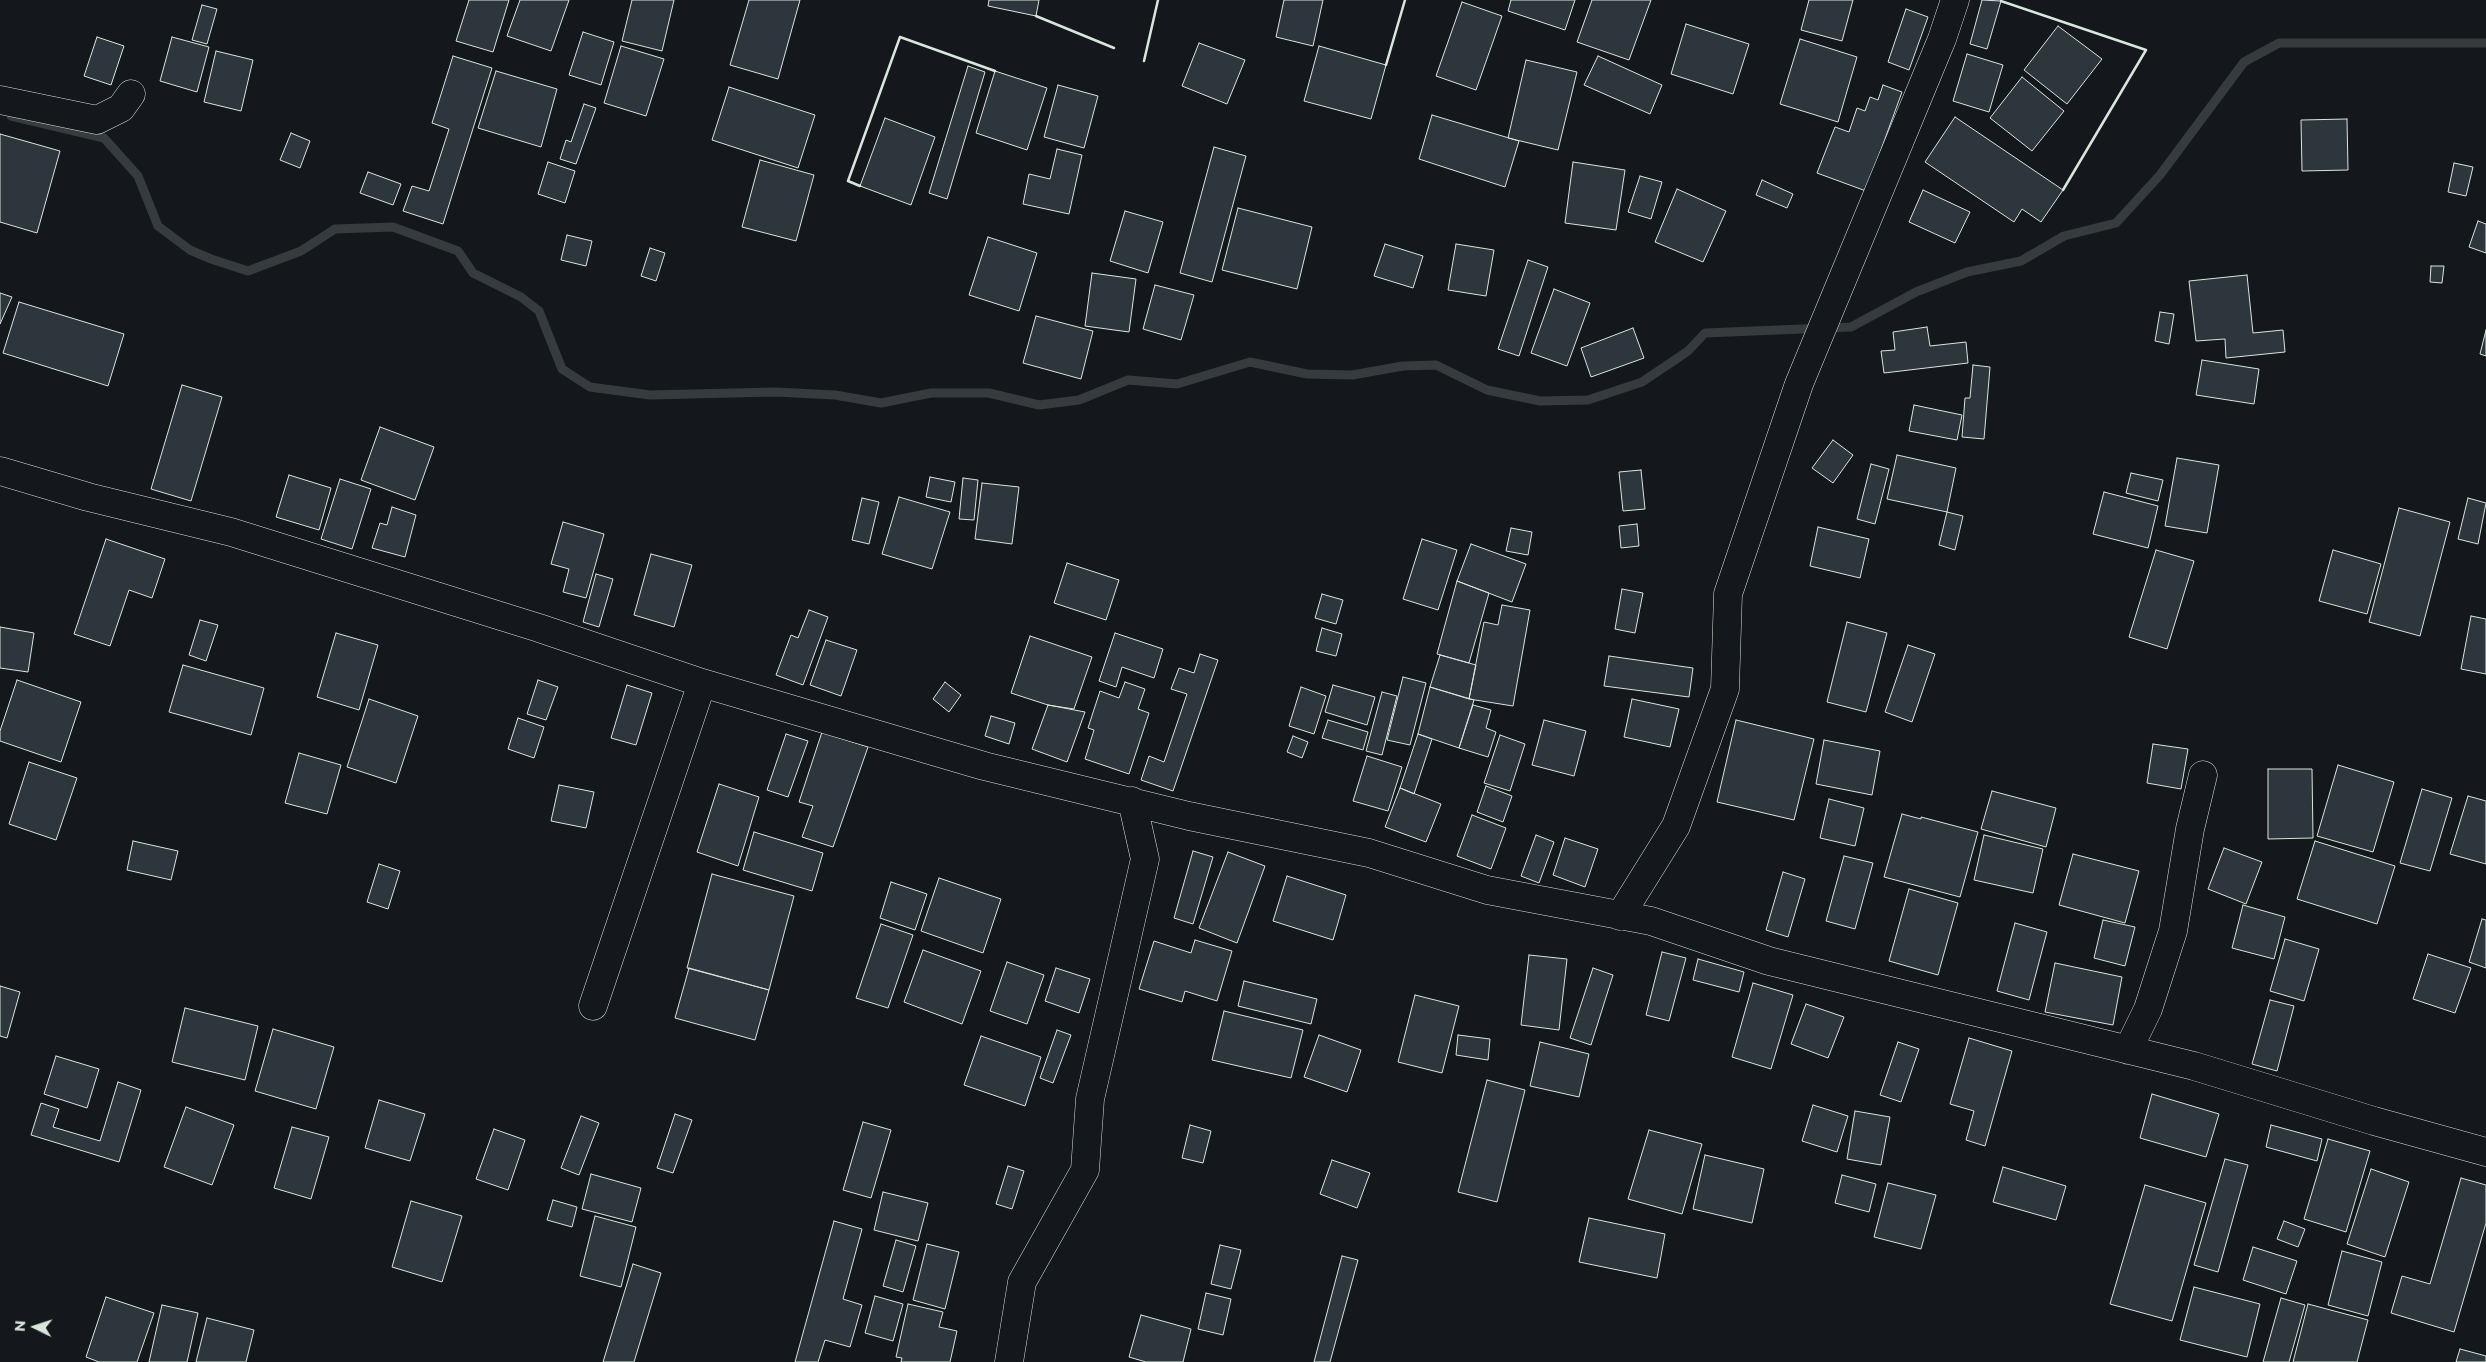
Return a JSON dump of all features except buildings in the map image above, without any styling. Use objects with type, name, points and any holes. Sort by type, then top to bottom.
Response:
[{"type":"street","points":[[1620,916],[1676,826],[1725,689],[1728,594],[1737,566],[1799,384],[1942,39],[1955,0]]},
{"type":"street","points":[[0,100],[97,120],[121,108],[130,94]]},
{"type":"street","points":[[0,471],[88,497],[231,532],[540,628],[702,683],[984,766],[1369,854],[1487,890],[1650,921],[1769,961],[2194,1066],[2374,1121],[2486,1152]]},
{"type":"street","points":[[593,1006],[702,683]]},
{"type":"street","points":[[2128,1050],[2148,1009],[2173,932],[2190,829],[2203,775]]},
{"type":"street","points":[[1009,1362],[1022,1282],[1085,1170],[1090,1099],[1145,859],[1132,801]]},
{"type":"waterway","points":[[11,116],[104,138],[138,176],[158,226],[190,250],[248,271],[301,251],[335,229],[393,227],[458,251],[473,273],[521,297],[539,311],[562,369],[590,387],[650,395],[775,392],[835,395],[881,403],[931,393],[989,393],[1039,405],[1079,400],[1128,380],[1177,384],[1250,362],[1307,374],[1352,375],[1403,366],[1436,365],[1487,390],[1540,401],[1588,400],[1642,382],[1688,351],[1705,333],[1851,327],[1916,292],[1967,272],[2021,261],[2064,236],[2116,223],[2160,175],[2244,62],[2279,43],[2486,43]]},
{"type":"wall","points":[[1144,61],[1158,0]]},
{"type":"wall","points":[[1386,65],[1405,0]]},
{"type":"wall","points":[[2001,1],[2146,50],[2063,190]]},
{"type":"wall","points":[[1036,16],[1114,48]]},
{"type":"wall","points":[[860,186],[848,181],[900,37],[995,71]]}]
